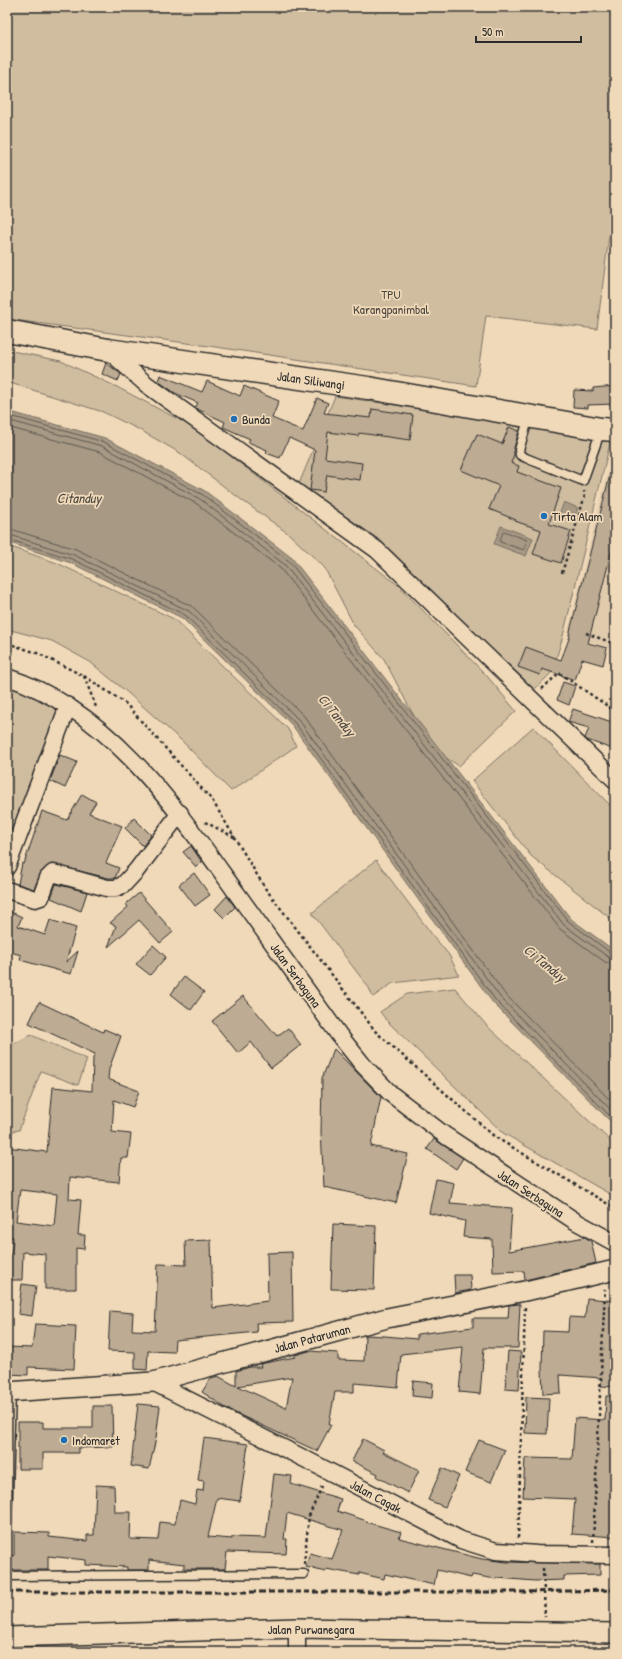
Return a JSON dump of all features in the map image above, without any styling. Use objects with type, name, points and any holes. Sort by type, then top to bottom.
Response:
[{"type":"highway","name":"Jalan Siliwangi","points":[[7,331],[108,350],[368,388],[608,430]]},
{"type":"street","points":[[108,350],[146,384],[377,550],[615,780]]},
{"type":"street","name":"Jalan Serbaguna","points":[[7,677],[21,681],[68,706],[121,748],[180,813],[339,1036],[363,1065],[391,1094],[446,1136],[503,1175],[575,1221],[615,1243]]},
{"type":"street","points":[[7,867],[68,706]]},
{"type":"street","points":[[7,890],[35,899],[42,897],[48,878],[53,873],[108,888],[116,888],[123,885],[136,871],[180,813]]},
{"type":"street","name":"Jalan Pataruman","points":[[9,1392],[153,1382],[387,1318],[525,1291],[610,1271]]},
{"type":"street","name":"Jalan Cagak","points":[[153,1382],[330,1471],[461,1540],[496,1551],[542,1554],[615,1555]]},
{"type":"street","points":[[297,1628],[297,1652]]},
{"type":"street","name":"Jalan Purwanegara","points":[[7,1637],[297,1628],[615,1633]]},
{"type":"lane","points":[[529,416],[519,450],[520,454],[526,458],[583,481],[608,430]]},
{"type":"lane","points":[[7,1524],[9,1392]]},
{"type":"lane","points":[[7,1576],[304,1574]]},
{"type":"path","points":[[562,573],[585,495]]},
{"type":"path","points":[[586,633],[615,644]]},
{"type":"path","points":[[7,643],[36,653],[84,676],[125,703],[212,800],[265,888],[376,1032],[495,1136],[615,1207]]},
{"type":"path","points":[[531,699],[560,673],[615,711]]},
{"type":"path","points":[[84,676],[105,734]]},
{"type":"path","points":[[593,1555],[610,1271]]},
{"type":"path","points":[[518,1552],[525,1291]]},
{"type":"path","points":[[304,1574],[309,1516],[330,1471]]},
{"type":"path","points":[[542,1554],[545,1631]]},
{"type":"shaded area","points":[[615,445],[615,649],[567,636]]},
{"type":"green space","name":"TPU Karangpanimbal","points":[[7,7],[615,7],[615,238],[609,236],[597,329],[486,316],[476,386],[209,346],[7,319]]},
{"type":"green space","points":[[7,350],[61,361],[115,386],[193,427],[398,585],[487,676],[516,711],[459,766],[434,750],[409,707],[384,659],[354,625],[324,567],[289,534],[180,453],[140,430],[103,412],[7,382]]},
{"type":"green space","points":[[335,396],[510,422],[611,439],[563,636],[552,672],[534,690],[381,541],[299,484]]},
{"type":"green space","points":[[11,547],[57,563],[174,619],[288,729],[296,746],[231,791],[183,742],[128,693],[90,662],[52,641],[7,629],[7,557]]},
{"type":"green space","points":[[7,681],[64,712],[7,863]]},
{"type":"green space","points":[[533,727],[615,810],[615,922],[531,856],[472,781]]},
{"type":"green space","points":[[376,860],[449,955],[459,975],[393,983],[373,997],[369,988],[312,913]]},
{"type":"green space","points":[[455,988],[487,1026],[615,1145],[615,1197],[503,1133],[388,1022],[380,1012],[407,994]]},
{"type":"green space","points":[[31,1035],[87,1059],[78,1085],[41,1071],[19,1130],[7,1132],[7,1043],[9,1046]]},
{"type":"water","name":"Citanduy","points":[[7,411],[105,438],[205,491],[292,558],[571,919],[615,951],[615,1126],[493,1003],[292,725],[182,618],[71,563],[7,542]]},
{"type":"water","points":[[564,502],[578,508],[573,521],[559,515]]},
{"type":"water","points":[[501,526],[533,538],[526,556],[494,544]]},
{"type":"building","points":[[106,363],[121,374],[118,381],[102,374]]},
{"type":"building","points":[[160,375],[202,392],[207,381],[240,396],[244,386],[279,401],[272,418],[303,431],[317,398],[328,403],[324,413],[371,418],[372,409],[413,415],[410,440],[359,433],[358,436],[328,432],[325,458],[362,463],[360,480],[327,475],[324,492],[310,490],[315,450],[289,438],[280,458],[266,453],[267,450],[248,442],[250,439],[223,427],[225,422],[195,408],[198,403],[175,393],[158,381]]},
{"type":"building","points":[[615,386],[615,404],[588,405],[588,408],[573,407],[574,390],[593,391],[593,388]]},
{"type":"building","points":[[509,427],[519,431],[511,463],[519,466],[517,472],[561,488],[549,524],[571,531],[561,563],[533,554],[541,530],[515,521],[516,520],[489,509],[499,486],[461,470],[477,434],[502,444]]},
{"type":"building","points":[[611,471],[615,471],[615,538],[588,643],[607,648],[603,665],[582,659],[575,680],[542,669],[540,675],[518,667],[526,647],[561,660],[570,636],[569,635]]},
{"type":"building","points":[[563,682],[575,686],[569,705],[557,700]]},
{"type":"building","points":[[573,709],[615,723],[615,750],[587,740],[585,738],[589,728],[568,722]]},
{"type":"building","points":[[60,755],[77,762],[65,788],[50,781]]},
{"type":"building","points":[[82,794],[96,802],[89,813],[122,826],[106,863],[119,868],[115,878],[108,878],[51,864],[41,872],[34,889],[18,884],[22,863],[24,864],[42,811],[67,820]]},
{"type":"building","points":[[134,818],[151,835],[143,846],[125,828]]},
{"type":"building","points":[[191,846],[202,862],[196,867],[183,852]]},
{"type":"building","points":[[194,873],[210,895],[195,906],[179,885]]},
{"type":"building","points":[[56,884],[87,892],[81,911],[51,898]]},
{"type":"building","points":[[139,893],[173,932],[160,943],[139,920],[108,947],[116,926],[110,923],[128,907],[126,904]]},
{"type":"building","points":[[227,896],[235,907],[224,918],[215,909]]},
{"type":"building","points":[[7,910],[22,917],[18,926],[45,935],[50,920],[76,928],[66,962],[78,951],[71,974],[20,960],[21,955],[7,951]]},
{"type":"building","points":[[153,945],[166,957],[150,975],[136,964]]},
{"type":"building","points":[[184,977],[204,992],[191,1010],[171,994]]},
{"type":"building","points":[[243,996],[277,1036],[288,1028],[301,1045],[271,1068],[251,1042],[238,1053],[212,1021]]},
{"type":"building","points":[[39,1002],[103,1032],[104,1029],[121,1036],[109,1069],[108,1079],[139,1091],[133,1107],[114,1100],[112,1132],[131,1134],[128,1158],[121,1158],[119,1182],[70,1177],[69,1199],[81,1200],[78,1235],[85,1235],[84,1249],[76,1248],[76,1289],[45,1289],[45,1254],[23,1252],[22,1280],[7,1280],[7,1254],[11,1254],[13,1237],[7,1236],[7,1147],[47,1152],[53,1087],[92,1091],[93,1058],[95,1054],[29,1023]],"holes":[[[20,1190],[57,1194],[54,1226],[16,1221]]]},
{"type":"building","points":[[334,1049],[381,1097],[371,1146],[408,1154],[396,1203],[324,1187],[321,1132],[322,1078]]},
{"type":"building","points":[[434,1139],[463,1158],[456,1169],[427,1149]]},
{"type":"building","points":[[436,1179],[454,1183],[450,1203],[512,1208],[509,1251],[585,1237],[591,1241],[596,1263],[525,1280],[524,1271],[493,1272],[492,1239],[463,1237],[465,1221],[429,1213]]},
{"type":"building","points":[[333,1224],[376,1226],[374,1290],[331,1289]]},
{"type":"building","points":[[211,1240],[213,1308],[268,1301],[267,1253],[292,1252],[293,1322],[256,1323],[257,1332],[175,1340],[174,1352],[148,1351],[147,1370],[135,1369],[135,1352],[108,1351],[110,1311],[133,1313],[132,1330],[155,1331],[158,1264],[186,1265],[185,1241]]},
{"type":"building","points":[[454,1275],[470,1275],[471,1290],[455,1293]]},
{"type":"building","points":[[22,1284],[36,1286],[32,1316],[18,1314]]},
{"type":"building","points":[[587,1298],[615,1301],[615,1387],[601,1386],[602,1378],[560,1375],[561,1393],[543,1394],[543,1331],[568,1332],[569,1317],[585,1318]]},
{"type":"building","points":[[520,1304],[518,1348],[484,1348],[480,1394],[459,1392],[463,1347],[401,1354],[398,1387],[354,1383],[354,1392],[335,1392],[329,1424],[331,1425],[317,1451],[229,1410],[202,1392],[211,1378],[218,1376],[236,1386],[236,1371],[250,1367],[261,1367],[260,1364],[295,1357],[295,1355],[309,1351],[338,1353],[338,1360],[364,1361],[365,1335],[417,1339],[417,1334],[473,1327],[473,1318],[508,1318],[509,1305]],"holes":[[[292,1377],[286,1408],[238,1386]]]},
{"type":"building","points":[[35,1324],[76,1326],[74,1369],[28,1367],[28,1375],[7,1374],[7,1347],[32,1348]]},
{"type":"building","points":[[508,1351],[521,1352],[519,1390],[505,1389]]},
{"type":"building","points":[[413,1381],[433,1383],[432,1398],[412,1396]]},
{"type":"building","points":[[606,1396],[615,1396],[615,1537],[572,1534],[575,1499],[523,1497],[525,1458],[572,1459],[575,1418],[605,1420]]},
{"type":"building","points":[[526,1397],[549,1398],[547,1434],[525,1433]]},
{"type":"building","points":[[138,1404],[160,1406],[156,1438],[149,1469],[131,1466]]},
{"type":"building","points":[[93,1406],[112,1406],[113,1447],[78,1448],[78,1453],[43,1453],[43,1469],[18,1469],[18,1422],[43,1422],[43,1428],[93,1428]]},
{"type":"building","points":[[204,1438],[248,1444],[240,1501],[217,1498],[208,1537],[232,1539],[232,1537],[266,1538],[274,1474],[292,1476],[291,1484],[341,1499],[337,1511],[367,1521],[366,1522],[401,1532],[399,1538],[482,1559],[507,1562],[600,1564],[600,1575],[564,1576],[564,1580],[535,1581],[496,1579],[472,1575],[471,1578],[437,1570],[434,1585],[385,1574],[384,1579],[359,1573],[359,1575],[326,1569],[325,1572],[306,1567],[310,1553],[332,1559],[343,1530],[287,1513],[284,1539],[287,1539],[286,1554],[227,1552],[225,1569],[184,1569],[184,1564],[149,1560],[149,1570],[127,1570],[127,1567],[86,1565],[86,1560],[48,1556],[48,1570],[10,1570],[10,1556],[14,1555],[14,1532],[49,1533],[49,1537],[87,1541],[87,1535],[94,1535],[96,1485],[114,1486],[115,1512],[131,1512],[130,1539],[158,1540],[160,1522],[175,1524],[180,1500],[195,1504],[197,1490],[203,1491],[204,1481],[198,1480]]},
{"type":"building","points":[[363,1439],[384,1450],[383,1452],[419,1470],[408,1493],[377,1477],[378,1474],[352,1461]]},
{"type":"building","points":[[479,1440],[505,1450],[491,1482],[465,1472]]},
{"type":"building","points":[[442,1468],[459,1476],[445,1507],[428,1500]]},
{"type":"railway","points":[[7,1592],[521,1592],[615,1590]]},
{"type":"place","name":"Bunda","points":[[234,419]]},
{"type":"place","name":"Tirta Alam","points":[[544,516]]},
{"type":"place","name":"Indomaret","points":[[64,1440]]},
{"type":"water label","name":"Ci Tanduy","points":[[337,715]]},
{"type":"water label","name":"Ci Tanduy","points":[[545,963]]}]
